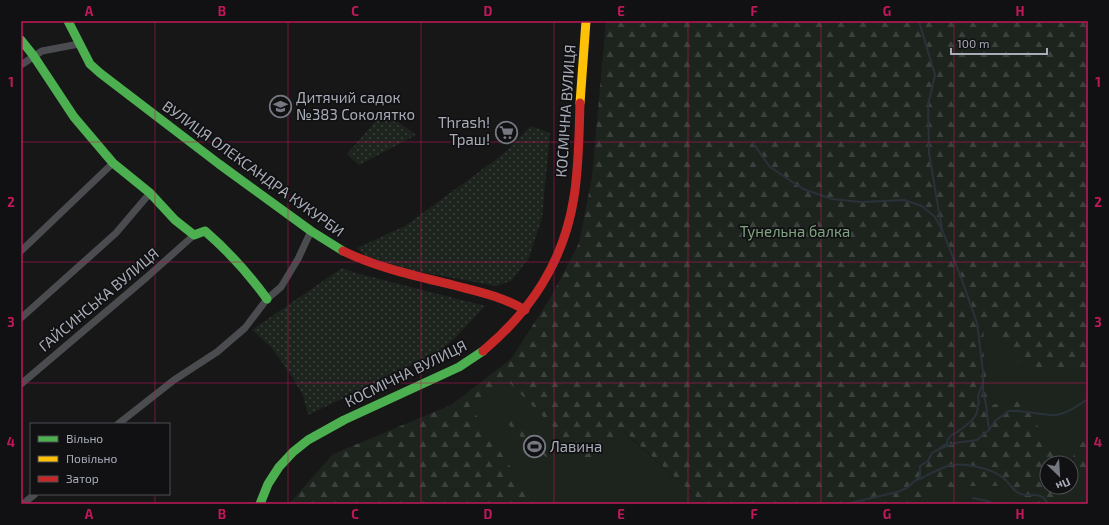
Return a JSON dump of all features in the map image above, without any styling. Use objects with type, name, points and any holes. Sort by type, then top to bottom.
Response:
[{"type":"street","name":"ВУЛИЦЯ ОЛЕКСАНДРА КУКУРБИ","points":[[68,21],[90,64],[100,73],[219,164],[338,249],[363,261],[388,269],[488,294],[509,301],[525,310]]},
{"type":"street","name":"КОСМІЧНА ВУЛИЦЯ","points":[[260,504],[267,484],[277,468],[306,440],[338,422],[459,367],[476,356],[493,344],[525,310],[546,280],[567,230],[572,208],[577,164],[586,21]]},
{"type":"street","points":[[21,40],[33,55],[74,117],[113,163],[150,193],[175,220],[194,235],[206,231],[228,251],[267,299]]},
{"type":"street","points":[[21,64],[33,55],[42,51],[79,44]]},
{"type":"street","points":[[21,251],[113,163]]},
{"type":"street","points":[[21,318],[116,233],[150,193]]},
{"type":"street","points":[[119,423],[174,380],[217,352],[245,328],[267,299],[281,287],[292,271],[312,231]]},
{"type":"street","name":"ГАЙСИНСЬКА ВУЛИЦЯ","points":[[21,384],[194,235]]},
{"type":"street","points":[[23,504],[34,495]]},
{"type":"green space","name":"Тунельна балка","points":[[606,21],[1088,21],[1088,390],[1086,380],[1077,370],[1033,370],[1021,366],[1006,350],[998,333],[984,325],[983,349],[987,384],[993,405],[1010,398],[1029,406],[1044,438],[1060,448],[1055,455],[1039,455],[1039,495],[1055,495],[1054,504],[1027,504],[998,486],[959,486],[920,498],[922,504],[704,504],[624,431],[589,463],[504,377],[470,406],[535,504],[289,504],[333,454],[451,405],[511,359],[551,297],[579,243],[592,177]]},
{"type":"green space","points":[[384,112],[416,135],[359,165],[347,154]]},
{"type":"green space","points":[[531,126],[550,133],[542,218],[529,258],[511,281],[496,286],[373,263],[357,248],[405,226],[502,155]]},
{"type":"green space","points":[[342,268],[356,273],[485,306],[457,336],[439,352],[308,415],[303,395],[289,372],[272,348],[252,330]]},
{"type":"green space","points":[[984,325],[998,333],[1006,350],[1021,366],[1033,370],[1077,370],[1086,380],[1088,390],[1088,436],[1074,450],[1073,455],[1055,455],[1060,448],[1044,438],[1036,423],[993,405],[987,384],[983,349]]},
{"type":"green space","name":"Лавина","points":[[504,376],[589,463],[623,431],[704,504],[535,504],[470,406]]},
{"type":"green space","points":[[507,409],[512,412],[554,454],[558,461],[557,462],[550,460],[515,432],[505,419],[503,413]]},
{"type":"green space","points":[[1088,436],[1088,478],[1079,478],[1079,455],[1073,455],[1074,450]]},
{"type":"green space","points":[[1079,478],[1088,478],[1088,504],[1054,504],[1055,495],[1079,495]]},
{"type":"green space","points":[[959,486],[998,486],[1027,504],[922,504],[920,498]]},
{"type":"waterway","points":[[919,21],[935,75],[928,105],[929,153],[942,230]]},
{"type":"waterway","points":[[753,143],[770,167],[803,189],[832,199],[861,202],[904,200],[922,206],[935,217],[943,232],[977,323],[983,372],[983,393],[986,404],[989,430]]},
{"type":"waterway","points":[[941,447],[947,444],[950,436],[964,427],[977,414],[977,406],[979,404],[978,396],[982,385]]},
{"type":"waterway","points":[[846,504],[897,492],[907,488],[920,476],[920,466],[928,461],[932,453],[955,443],[977,440],[989,430],[995,421],[1009,411],[1058,415],[1072,409],[1088,399]]},
{"type":"waterway","points":[[917,480],[951,465],[977,467],[1001,476],[1021,494],[1041,496],[1048,504]]},
{"type":"waterway","points":[[973,498],[994,504]]},
{"type":"traffic: fast","points":[[68,21],[90,64],[100,73],[219,164],[311,231],[343,251]]},
{"type":"traffic: fast","points":[[21,40],[33,55],[74,117],[113,163],[150,193],[175,220],[194,235],[205,231],[238,263],[267,299]]},
{"type":"traffic: fast","points":[[260,504],[268,484],[279,467],[293,452],[308,440],[344,420],[459,367],[483,351]]},
{"type":"traffic: slow","points":[[580,103],[586,21]]},
{"type":"traffic: jam","points":[[483,351],[501,335],[531,301],[554,263],[569,220],[576,185],[580,103]]},
{"type":"traffic: jam","points":[[343,251],[397,271],[490,295],[525,310]]},
{"type":"place","name":"Дитячий садок №383 Соколятко","points":[[281,107]]},
{"type":"place","name":"Thrash! Траш!","points":[[506,132]]},
{"type":"place","name":"Лавина","points":[[535,447]]}]
